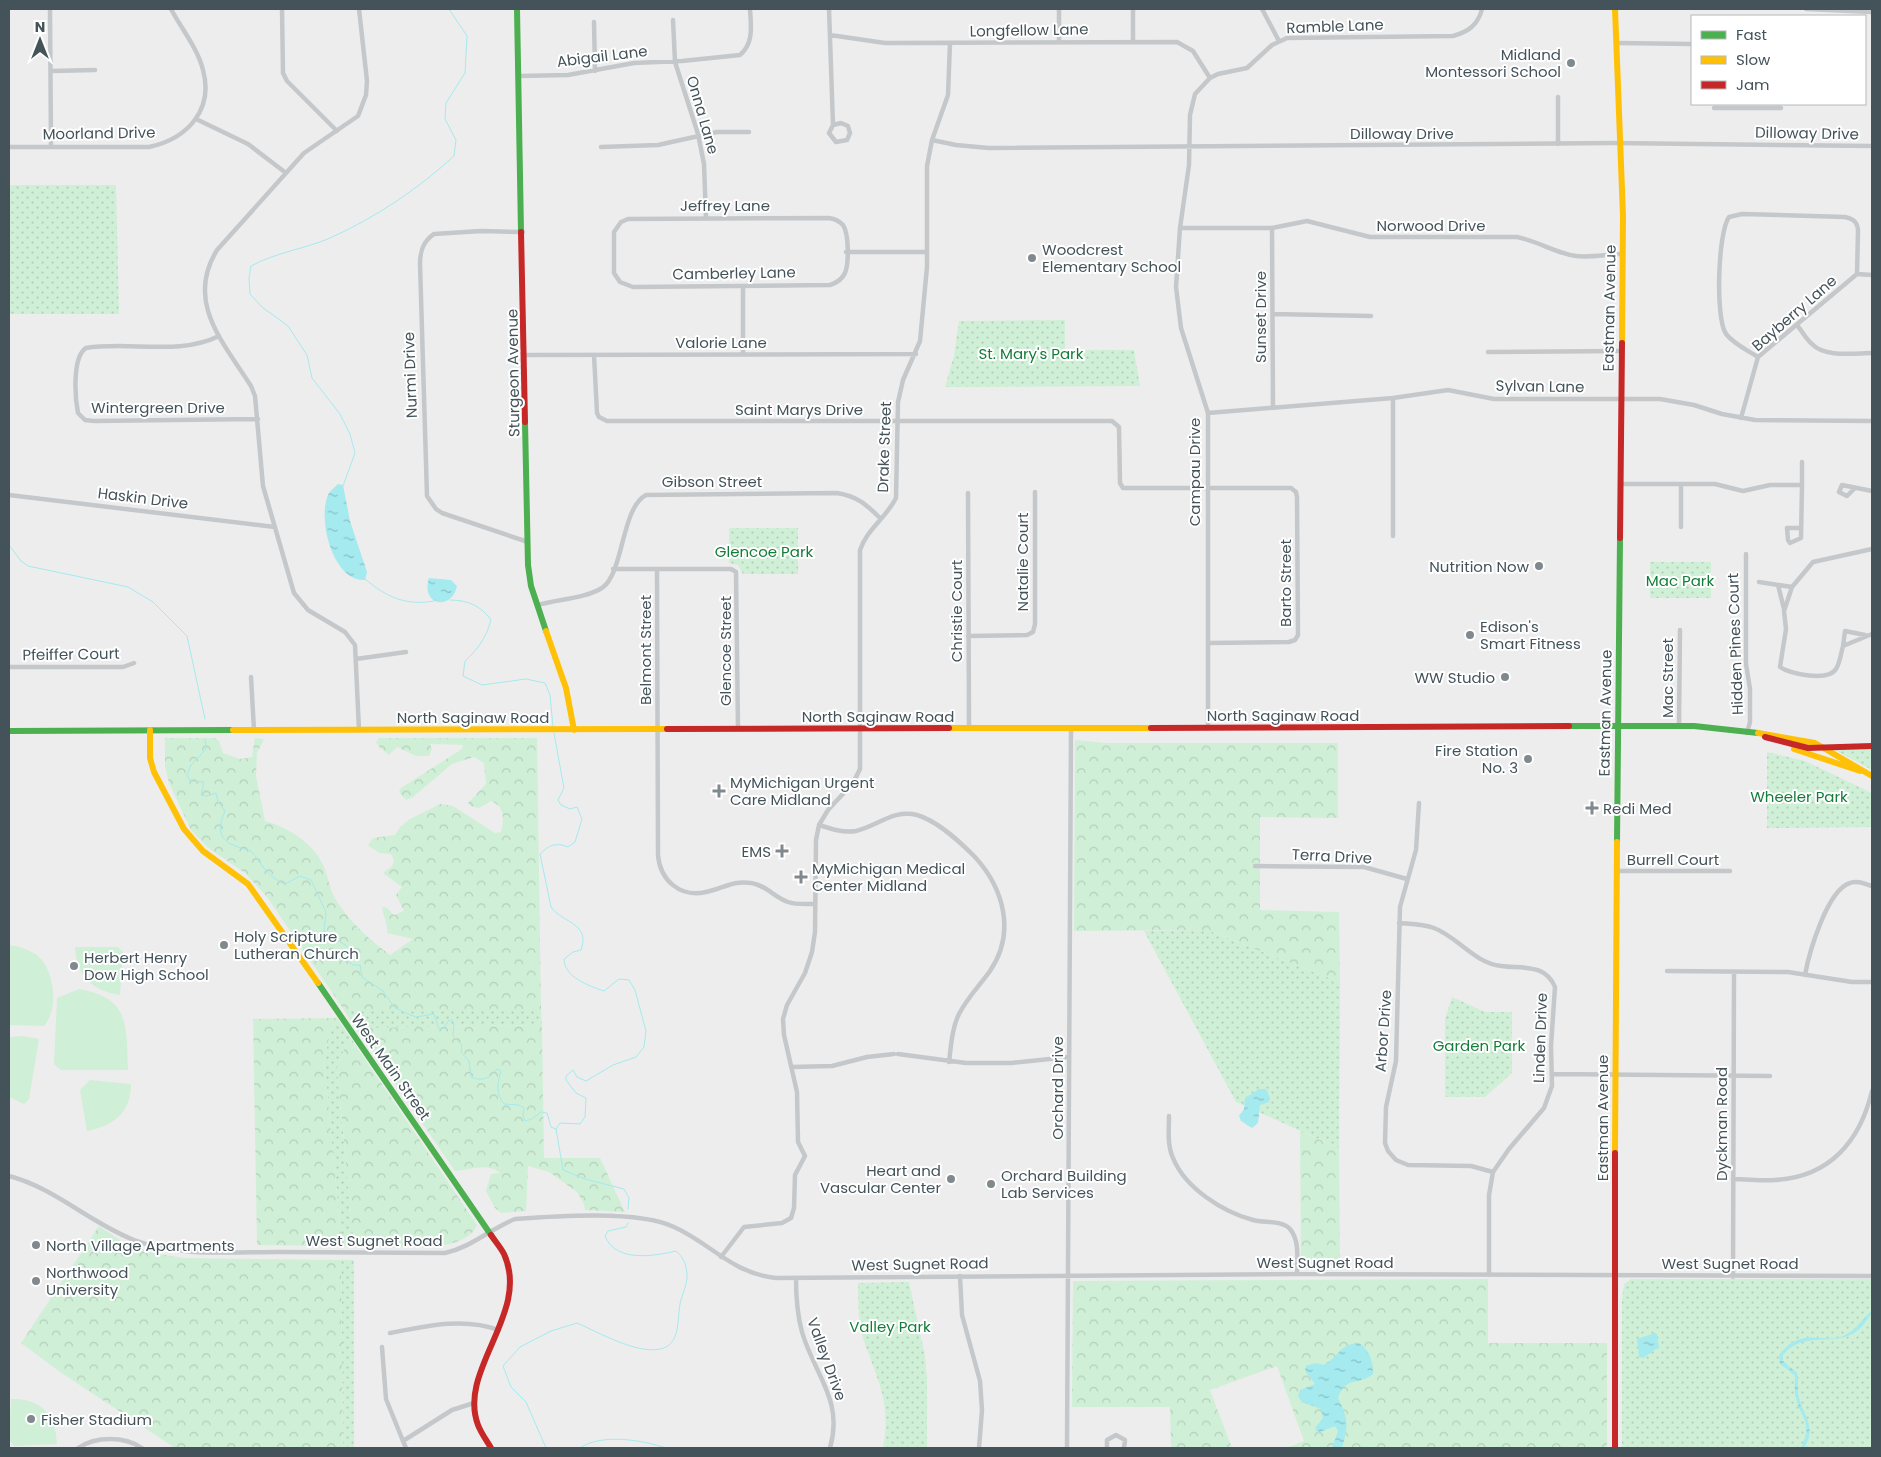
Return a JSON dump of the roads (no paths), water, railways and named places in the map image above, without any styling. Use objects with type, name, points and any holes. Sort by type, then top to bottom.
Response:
[{"type":"main road","name":"Sturgeon Avenue","points":[[517,9],[530,579],[570,699],[574,730]]},
{"type":"main road","name":"Eastman Avenue","points":[[1615,9],[1622,144],[1623,254],[1616,871],[1615,1448]]},
{"type":"main road","name":"North Saginaw Road","points":[[9,730],[1679,726],[1720,728],[1805,740],[1825,747],[1869,774]]},
{"type":"main road","name":"West Main Street","points":[[150,730],[150,758],[154,772],[184,829],[203,851],[248,884],[264,904],[504,1255],[510,1278],[509,1304],[476,1383],[474,1403],[480,1433],[491,1448]]},
{"type":"main road","name":"North Saginaw Road","points":[[1746,733],[1869,774]]},
{"type":"main road","points":[[1825,747],[1872,746]]},
{"type":"street","points":[[50,9],[51,147]]},
{"type":"street","points":[[171,9],[203,69],[205,97],[196,120],[248,144],[286,173]]},
{"type":"street","points":[[282,9],[283,73],[287,81],[337,131]]},
{"type":"street","points":[[359,9],[366,95],[358,116],[304,153],[217,250],[209,262],[205,276],[205,304],[210,321],[251,386],[258,420],[263,486],[294,593],[308,610],[345,632],[353,640],[356,659],[359,730]]},
{"type":"street","name":"Abigail Lane","points":[[518,76],[568,75],[634,63],[675,62],[740,55],[747,50],[751,34],[750,9]]},
{"type":"street","points":[[829,9],[833,125],[830,133],[832,140],[840,143],[847,140],[850,133],[848,126],[841,123],[833,125]]},
{"type":"street","points":[[1059,9],[1059,42]]},
{"type":"street","points":[[1133,9],[1133,41]]},
{"type":"street","points":[[1262,9],[1279,41]]},
{"type":"street","name":"Ramble Lane","points":[[1210,78],[1218,74],[1247,68],[1279,41],[1298,37],[1446,36],[1463,33],[1472,28],[1477,22],[1482,9]]},
{"type":"street","points":[[1806,9],[1855,14],[1872,12]]},
{"type":"street","name":"Onna Lane","points":[[673,20],[675,62],[698,134],[704,164],[706,218]]},
{"type":"street","points":[[594,22],[595,71]]},
{"type":"street","name":"Longfellow Lane","points":[[830,35],[885,43],[1166,41],[1186,45],[1193,51],[1210,78]]},
{"type":"street","name":"Drake Street","points":[[819,825],[828,810],[851,787],[858,776],[861,761],[860,550],[866,536],[896,498],[899,391],[916,354],[922,333],[926,252],[927,166],[932,140],[948,95],[950,43]]},
{"type":"street","points":[[1617,43],[1691,44]]},
{"type":"street","points":[[51,71],[95,70]]},
{"type":"street","name":"Campau Drive","points":[[1208,728],[1208,413],[1180,328],[1176,288],[1180,228],[1189,165],[1191,104],[1195,94],[1210,78]]},
{"type":"street","points":[[1558,97],[1558,144]]},
{"type":"street","points":[[1714,108],[1724,106],[1782,108]]},
{"type":"street","name":"Moorland Drive","points":[[9,147],[149,147],[174,140],[184,134],[196,120]]},
{"type":"street","points":[[601,147],[658,144],[698,134],[749,132]]},
{"type":"street","name":"Dilloway Drive","points":[[932,140],[971,147],[1558,144],[1872,146]]},
{"type":"street","points":[[1758,357],[1734,342],[1726,333],[1721,323],[1720,273],[1723,227],[1729,216],[1742,214],[1845,216],[1852,219],[1857,224],[1858,230],[1857,274]]},
{"type":"street","name":"Jeffrey Lane","points":[[613,262],[614,232],[621,222],[634,219],[829,218],[837,220],[846,231],[846,252]]},
{"type":"street","name":"Norwood Drive","points":[[1180,228],[1272,228],[1307,221],[1370,237],[1517,237],[1532,240],[1557,252],[1577,256],[1623,254]]},
{"type":"street","name":"Sunset Drive","points":[[1272,228],[1273,406]]},
{"type":"street","name":"Nurmi Drive","points":[[523,232],[481,231],[434,234],[427,238],[420,252],[420,264],[427,496],[436,509],[442,513],[528,542]]},
{"type":"street","points":[[846,252],[926,252]]},
{"type":"street","name":"Camberley Lane","points":[[613,262],[616,278],[626,285],[633,287],[830,285],[842,279],[845,273],[846,252]]},
{"type":"street","name":"Bayberry Lane","points":[[1741,418],[1758,357],[1857,274],[1872,275]]},
{"type":"street","points":[[743,286],[743,354]]},
{"type":"street","points":[[1273,314],[1371,316]]},
{"type":"street","points":[[1797,325],[1812,345],[1819,350],[1827,352],[1872,353]]},
{"type":"street","name":"Wintergreen Drive","points":[[219,336],[208,342],[189,345],[86,348],[82,350],[77,360],[78,414],[85,420],[94,421],[258,420]]},
{"type":"street","points":[[1488,352],[1621,352]]},
{"type":"street","name":"Valorie Lane","points":[[525,355],[916,354]]},
{"type":"street","name":"Saint Marys Drive","points":[[594,355],[597,413],[599,417],[607,421],[1106,420],[1117,423],[1120,427],[1120,483],[1123,488],[1207,489]]},
{"type":"street","name":"Sylvan Lane","points":[[1208,413],[1273,406],[1393,398],[1448,390],[1494,399],[1621,399],[1679,402],[1741,418],[1872,422]]},
{"type":"street","points":[[1393,398],[1393,536]]},
{"type":"street","points":[[1801,528],[1802,462]]},
{"type":"street","points":[[1620,484],[1714,484],[1743,491],[1770,485],[1802,485]]},
{"type":"street","points":[[1681,484],[1681,527]]},
{"type":"street","name":"Barto Street","points":[[1207,489],[1291,488],[1296,492],[1298,636],[1295,640],[1289,642],[1208,643]]},
{"type":"street","points":[[1854,489],[1872,491]]},
{"type":"street","name":"Natalie Court","points":[[968,636],[1027,636],[1033,632],[1035,624],[1035,492]]},
{"type":"street","name":"Gibson Street","points":[[538,605],[600,589],[609,579],[636,503],[640,498],[654,493],[837,493],[852,495],[865,502],[881,519]]},
{"type":"street","name":"Christie Court","points":[[968,493],[969,728]]},
{"type":"street","name":"Haskin Drive","points":[[9,495],[275,527]]},
{"type":"street","points":[[1784,611],[1792,587],[1813,562],[1872,549]]},
{"type":"street","name":"Hidden Pines Court","points":[[1746,554],[1746,664],[1750,689],[1750,722],[1746,733]]},
{"type":"street","points":[[613,569],[657,570]]},
{"type":"street","name":"Glencoe Street","points":[[657,570],[731,569],[736,572],[738,729]]},
{"type":"street","name":"Belmont Street","points":[[657,570],[658,855],[662,873],[668,881],[682,891],[706,892],[732,883],[751,883],[765,887],[788,902],[815,904]]},
{"type":"street","points":[[1759,582],[1792,587]]},
{"type":"street","points":[[1778,585],[1786,629],[1780,667],[1788,672],[1800,675],[1830,673],[1836,670],[1845,631],[1866,635]]},
{"type":"street","name":"Mac Street","points":[[1679,726],[1680,630]]},
{"type":"street","points":[[1843,646],[1872,634]]},
{"type":"street","points":[[356,659],[406,652]]},
{"type":"street","name":"Pfeiffer Court","points":[[9,667],[123,667],[134,663]]},
{"type":"street","points":[[251,677],[254,730]]},
{"type":"street","name":"Orchard Drive","points":[[1067,1448],[1071,728]]},
{"type":"street","name":"Arbor Drive","points":[[1419,803],[1419,836],[1400,907],[1396,1061],[1386,1107],[1386,1143],[1388,1151],[1396,1160],[1408,1165],[1471,1166],[1494,1172]]},
{"type":"street","points":[[721,1257],[744,1228],[782,1223],[791,1218],[794,1208],[794,1175],[805,1156],[798,1142],[796,1092],[784,1035],[784,1019],[787,1005],[810,959],[814,938],[816,840],[819,825],[850,832],[895,815],[909,814],[922,817],[934,823],[969,852],[996,887],[1004,919],[1001,948],[992,967],[959,1014],[952,1038],[949,1062]]},
{"type":"street","name":"Terra Drive","points":[[1255,866],[1364,867],[1407,879]]},
{"type":"street","name":"Burrell Court","points":[[1616,871],[1730,871]]},
{"type":"street","points":[[1806,975],[1814,936],[1838,890],[1851,882],[1860,882],[1872,886]]},
{"type":"street","name":"Linden Drive","points":[[1399,923],[1435,928],[1473,955],[1499,966],[1528,967],[1540,970],[1547,975],[1555,987],[1556,999],[1551,1046],[1552,1086],[1544,1108],[1509,1149],[1494,1172],[1489,1195],[1489,1275]]},
{"type":"street","points":[[1667,971],[1806,975],[1852,982],[1872,982]]},
{"type":"street","name":"Dyckman Road","points":[[1733,1276],[1734,972]]},
{"type":"street","points":[[792,1068],[832,1066],[866,1057],[896,1054],[949,1062],[1010,1063],[1069,1057]]},
{"type":"street","points":[[1553,1074],[1770,1076]]},
{"type":"street","points":[[1733,1179],[1776,1180],[1793,1177],[1825,1165],[1841,1153],[1856,1134],[1866,1115],[1872,1091]]},
{"type":"street","points":[[1169,1116],[1170,1148],[1179,1169],[1218,1206],[1253,1220],[1280,1224],[1289,1228],[1295,1238],[1298,1274]]},
{"type":"street","name":"West Sugnet Road","points":[[9,1176],[63,1199],[102,1224],[134,1240],[186,1251],[445,1253],[461,1250],[514,1219],[637,1217],[675,1227],[736,1267],[751,1273],[776,1278],[1298,1274],[1872,1276]]},
{"type":"street","points":[[960,1276],[962,1315],[980,1380],[982,1410],[979,1448]]},
{"type":"street","name":"Valley Drive","points":[[796,1278],[796,1305],[802,1333],[828,1391],[832,1408],[833,1422],[830,1448]]},
{"type":"street","points":[[390,1333],[424,1326],[472,1322],[499,1330]]},
{"type":"street","points":[[382,1346],[386,1399],[406,1448]]},
{"type":"street","points":[[403,1441],[452,1410],[474,1403]]},
{"type":"street","points":[[1107,1448],[1107,1440],[1116,1435],[1125,1440],[1124,1448]]},
{"type":"street","points":[[78,1448],[95,1441],[117,1439],[130,1442],[142,1448]]},
{"type":"water","points":[[338,484],[343,485],[350,521],[367,572],[365,580],[354,578],[344,571],[330,547],[326,532],[326,504],[329,493]]},
{"type":"water","points":[[429,578],[451,580],[457,586],[454,594],[444,602],[438,602],[433,599],[429,595],[427,587]]},
{"type":"water","points":[[1259,1089],[1266,1089],[1270,1098],[1269,1102],[1260,1105],[1258,1123],[1252,1128],[1241,1121],[1239,1116],[1244,1109],[1245,1098]]},
{"type":"water","points":[[1872,1311],[1864,1324],[1855,1332],[1845,1337],[1835,1339],[1812,1340],[1802,1342],[1792,1347],[1783,1355],[1783,1361],[1797,1373],[1798,1393],[1808,1420],[1810,1433],[1804,1448],[1801,1448],[1805,1439],[1805,1420],[1797,1403],[1794,1374],[1780,1364],[1779,1355],[1796,1340],[1805,1338],[1837,1338],[1845,1335],[1853,1330]]},
{"type":"water","points":[[1657,1334],[1659,1347],[1643,1358],[1639,1357],[1637,1339]]},
{"type":"water","points":[[1359,1343],[1370,1356],[1373,1374],[1363,1380],[1349,1383],[1341,1391],[1338,1398],[1346,1418],[1345,1434],[1342,1448],[1332,1448],[1338,1431],[1335,1426],[1318,1433],[1315,1428],[1323,1418],[1321,1409],[1302,1402],[1298,1396],[1300,1390],[1315,1384],[1305,1371],[1306,1366],[1315,1363],[1323,1365],[1329,1362],[1346,1346]]},
{"type":"waterway","points":[[343,486],[355,453],[350,434],[340,414],[312,378],[307,355],[288,326],[262,307],[250,294],[249,278],[251,266],[271,257],[320,242],[347,230],[380,212],[411,191],[454,156],[456,140],[445,119],[446,103],[465,73],[467,36],[449,9]]},
{"type":"waterway","points":[[9,545],[21,561],[28,566],[128,587],[153,602],[187,636],[205,719]]},
{"type":"waterway","points":[[365,579],[381,591],[397,599],[414,602],[434,601]]},
{"type":"waterway","points":[[450,600],[463,601],[474,605],[491,620],[481,643],[465,661],[463,676],[482,685],[526,679],[545,683],[550,695],[553,727]]},
{"type":"waterway","points":[[554,733],[564,788],[558,800],[561,805],[570,809],[577,807],[582,819],[575,842],[568,847],[553,845],[546,848],[540,854],[551,907],[574,924],[582,934],[581,950],[573,952],[564,959],[565,965],[568,971],[578,980],[604,991],[619,979],[629,980],[635,990],[646,1031],[644,1047],[636,1057],[613,1065],[586,1081],[577,1077],[573,1070],[566,1076],[566,1080],[576,1093],[586,1098],[585,1117],[580,1124],[560,1123],[556,1129],[563,1170],[585,1179],[624,1189],[629,1198],[628,1209]]},
{"type":"waterway","points":[[205,739],[206,749],[191,765],[187,775],[190,781],[204,782],[201,795],[207,796],[216,793],[218,802],[225,811],[220,828],[224,839],[235,846],[251,851],[265,870],[285,884],[300,876],[311,880],[326,912],[324,931],[349,948],[349,962],[353,965],[360,965],[362,977],[383,991],[394,1007],[416,1017],[434,1014],[439,1029],[443,1029],[449,1020],[452,1020],[454,1024],[453,1036],[462,1045],[461,1052],[469,1061],[471,1077],[482,1079],[489,1077],[497,1069],[501,1071],[498,1089],[504,1104],[519,1105],[524,1108],[523,1116],[525,1121],[532,1119],[541,1112],[547,1113],[551,1127],[556,1129]]},
{"type":"waterway","points":[[546,1448],[526,1402],[511,1387],[503,1366],[520,1347],[551,1331],[577,1323],[618,1342],[650,1350],[667,1347],[675,1337],[680,1304],[687,1281],[685,1263],[676,1251],[657,1255],[636,1256],[626,1254],[610,1245],[605,1236],[608,1231],[626,1227],[628,1223]]},
{"type":"waterway","points":[[580,1448],[589,1443],[610,1439],[622,1439],[666,1448]]},
{"type":"place","name":"Midland Montessori School","points":[[1571,63]]},
{"type":"place","name":"Woodcrest Elementary School","points":[[1032,258]]},
{"type":"place","name":"Nutrition Now","points":[[1539,566]]},
{"type":"place","name":"Edison's Smart Fitness","points":[[1470,635]]},
{"type":"place","name":"WW Studio","points":[[1505,677]]},
{"type":"place","name":"Fire Station No. 3","points":[[1528,759]]},
{"type":"place","name":"MyMichigan Urgent Care Midland","points":[[719,791]]},
{"type":"place","name":"Redi Med","points":[[1592,808]]},
{"type":"place","name":"EMS","points":[[782,851]]},
{"type":"place","name":"MyMichigan Medical Center Midland","points":[[801,877]]},
{"type":"place","name":"Holy Scripture Lutheran Church","points":[[224,945]]},
{"type":"place","name":"Herbert Henry Dow High School","points":[[74,966]]},
{"type":"place","name":"Heart and Vascular Center","points":[[951,1179]]},
{"type":"place","name":"Orchard Building Lab Services","points":[[991,1184]]},
{"type":"place","name":"North Village Apartments","points":[[36,1245]]},
{"type":"place","name":"Northwood University","points":[[36,1281]]},
{"type":"place","name":"Fisher Stadium","points":[[31,1419]]},
{"type":"park label","name":"St. Mary's Park","points":[[1031,353]]},
{"type":"park label","name":"Glencoe Park","points":[[764,551]]},
{"type":"park label","name":"Mac Park","points":[[1680,580]]},
{"type":"park label","name":"Wheeler Park","points":[[1799,796]]},
{"type":"park label","name":"Garden Park","points":[[1479,1045]]},
{"type":"park label","name":"Valley Park","points":[[890,1326]]}]
